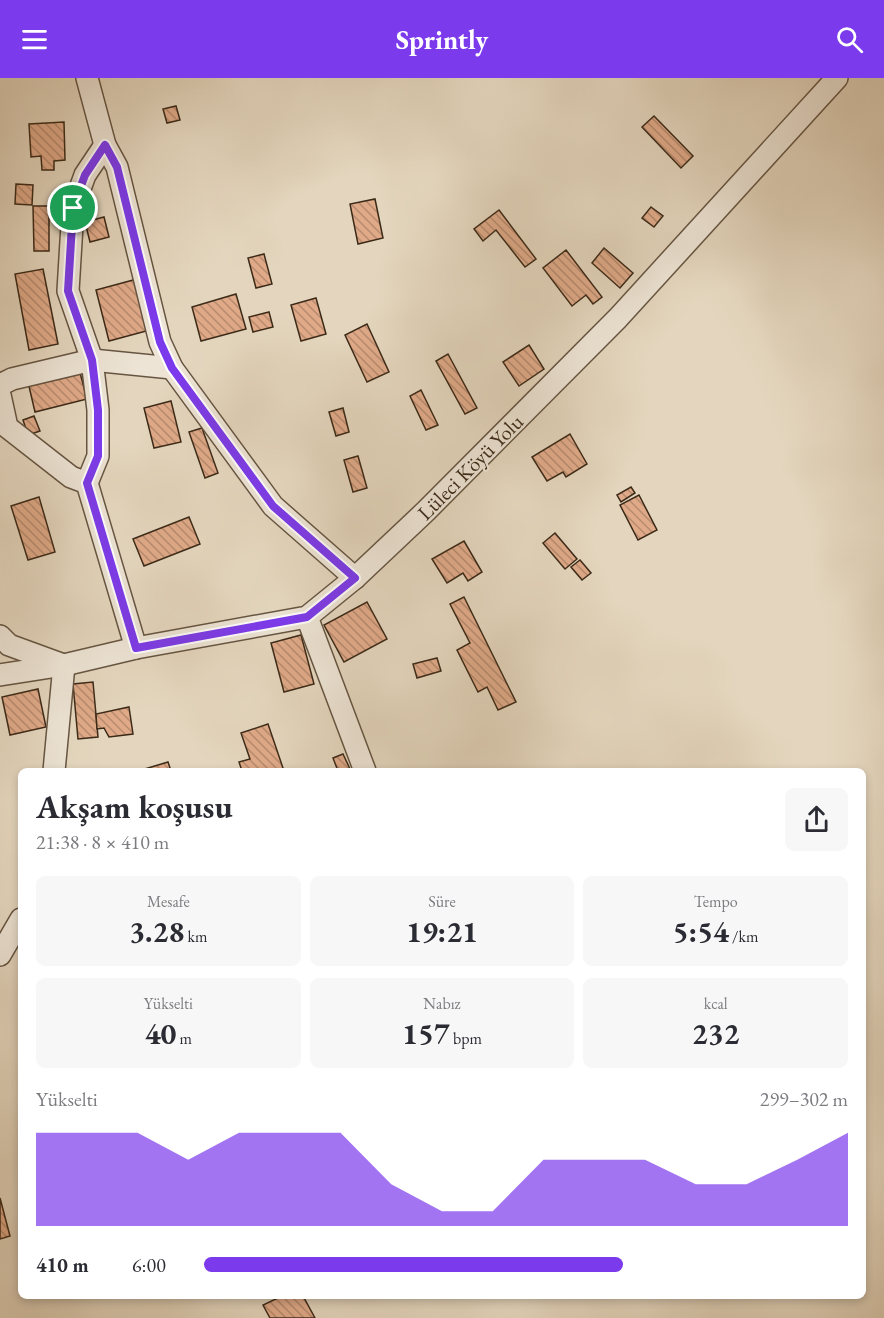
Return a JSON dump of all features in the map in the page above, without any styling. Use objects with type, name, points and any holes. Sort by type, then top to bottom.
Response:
[{"type":"street","points":[[87,78],[105,145],[117,167],[160,342],[172,368],[273,506],[355,578]]},
{"type":"street","name":"Lüleci Köyü Yolu","points":[[0,675],[64,665],[136,648],[307,617],[355,578],[426,511],[618,318],[837,78]]},
{"type":"street","points":[[105,145],[85,175],[73,208],[68,291],[92,360],[98,410],[98,456],[87,483],[136,648]]},
{"type":"street","points":[[0,386],[12,379],[92,360],[172,368]]},
{"type":"street","points":[[0,395],[7,428],[71,477],[87,483]]},
{"type":"street","points":[[307,617],[364,768]]},
{"type":"street","points":[[0,636],[9,645],[64,665],[54,768]]},
{"type":"street","points":[[0,955],[18,924]]},
{"type":"building","points":[[176,106],[180,120],[167,123],[163,109]]},
{"type":"building","points":[[654,116],[693,156],[681,168],[642,127]]},
{"type":"building","points":[[64,122],[65,160],[54,161],[54,170],[42,170],[41,156],[31,157],[29,124]]},
{"type":"building","points":[[16,184],[33,185],[32,205],[15,204]]},
{"type":"building","points":[[375,199],[383,238],[358,244],[350,204]]},
{"type":"building","points":[[33,206],[49,206],[49,251],[34,251]]},
{"type":"building","points":[[651,207],[663,216],[654,227],[642,218]]},
{"type":"building","points":[[499,210],[536,259],[525,267],[496,230],[483,241],[474,229]]},
{"type":"building","points":[[104,217],[109,237],[90,242],[85,222]]},
{"type":"building","points":[[604,248],[633,273],[620,288],[592,263]]},
{"type":"building","points":[[566,250],[602,297],[593,304],[586,295],[572,306],[543,268]]},
{"type":"building","points":[[264,254],[272,284],[256,288],[248,258]]},
{"type":"building","points":[[43,269],[58,344],[29,350],[15,274]]},
{"type":"building","points":[[137,279],[150,330],[109,341],[96,290]]},
{"type":"building","points":[[236,294],[246,329],[201,341],[192,307]]},
{"type":"building","points":[[316,298],[326,334],[301,341],[291,305]]},
{"type":"building","points":[[269,312],[273,327],[253,332],[249,317]]},
{"type":"building","points":[[367,324],[389,372],[367,382],[345,335]]},
{"type":"building","points":[[529,345],[544,369],[519,386],[503,362]]},
{"type":"building","points":[[448,354],[477,408],[465,414],[436,361]]},
{"type":"building","points":[[79,369],[87,399],[35,412],[28,382]]},
{"type":"building","points":[[421,390],[438,425],[426,430],[410,396]]},
{"type":"building","points":[[171,401],[181,442],[154,448],[144,408]]},
{"type":"building","points":[[343,408],[349,432],[336,436],[329,412]]},
{"type":"building","points":[[34,416],[40,431],[28,435],[23,420]]},
{"type":"building","points":[[202,428],[218,473],[205,478],[189,432]]},
{"type":"building","points":[[570,434],[587,464],[566,477],[563,472],[547,481],[532,457]]},
{"type":"building","points":[[358,456],[367,488],[353,492],[344,460]]},
{"type":"building","points":[[631,487],[635,493],[621,502],[617,495]]},
{"type":"building","points":[[639,495],[657,530],[638,540],[620,505]]},
{"type":"building","points":[[39,497],[55,552],[28,560],[11,506]]},
{"type":"building","points":[[189,517],[200,544],[144,566],[133,539]]},
{"type":"building","points":[[555,533],[577,559],[565,569],[543,543]]},
{"type":"building","points":[[464,541],[482,572],[468,581],[463,573],[447,583],[432,559]]},
{"type":"building","points":[[580,560],[591,573],[582,580],[571,567]]},
{"type":"building","points":[[464,597],[516,702],[498,710],[487,687],[478,692],[457,650],[470,643],[450,604]]},
{"type":"building","points":[[367,602],[387,639],[344,662],[324,625]]},
{"type":"building","points":[[301,635],[314,684],[284,692],[271,643]]},
{"type":"building","points":[[437,658],[441,671],[417,678],[413,664]]},
{"type":"building","points":[[93,682],[98,737],[78,739],[73,684]]},
{"type":"building","points":[[38,689],[46,727],[10,735],[2,697]]},
{"type":"building","points":[[129,707],[133,734],[109,737],[104,728],[97,729],[96,714]]},
{"type":"building","points":[[268,724],[283,768],[241,768],[239,762],[250,759],[241,733]]},
{"type":"building","points":[[343,754],[350,768],[337,768],[333,758]]},
{"type":"building","points":[[168,762],[170,768],[148,768]]},
{"type":"building","points":[[0,1198],[10,1236],[0,1239]]},
{"type":"building","points":[[276,1299],[305,1299],[315,1318],[270,1318],[263,1305]]},
{"type":"route","points":[[105,145],[117,167],[160,342],[172,368],[273,506],[355,578],[307,617],[136,648],[87,483],[98,456],[98,410],[92,360],[68,291],[73,208],[85,175],[105,145]]}]
